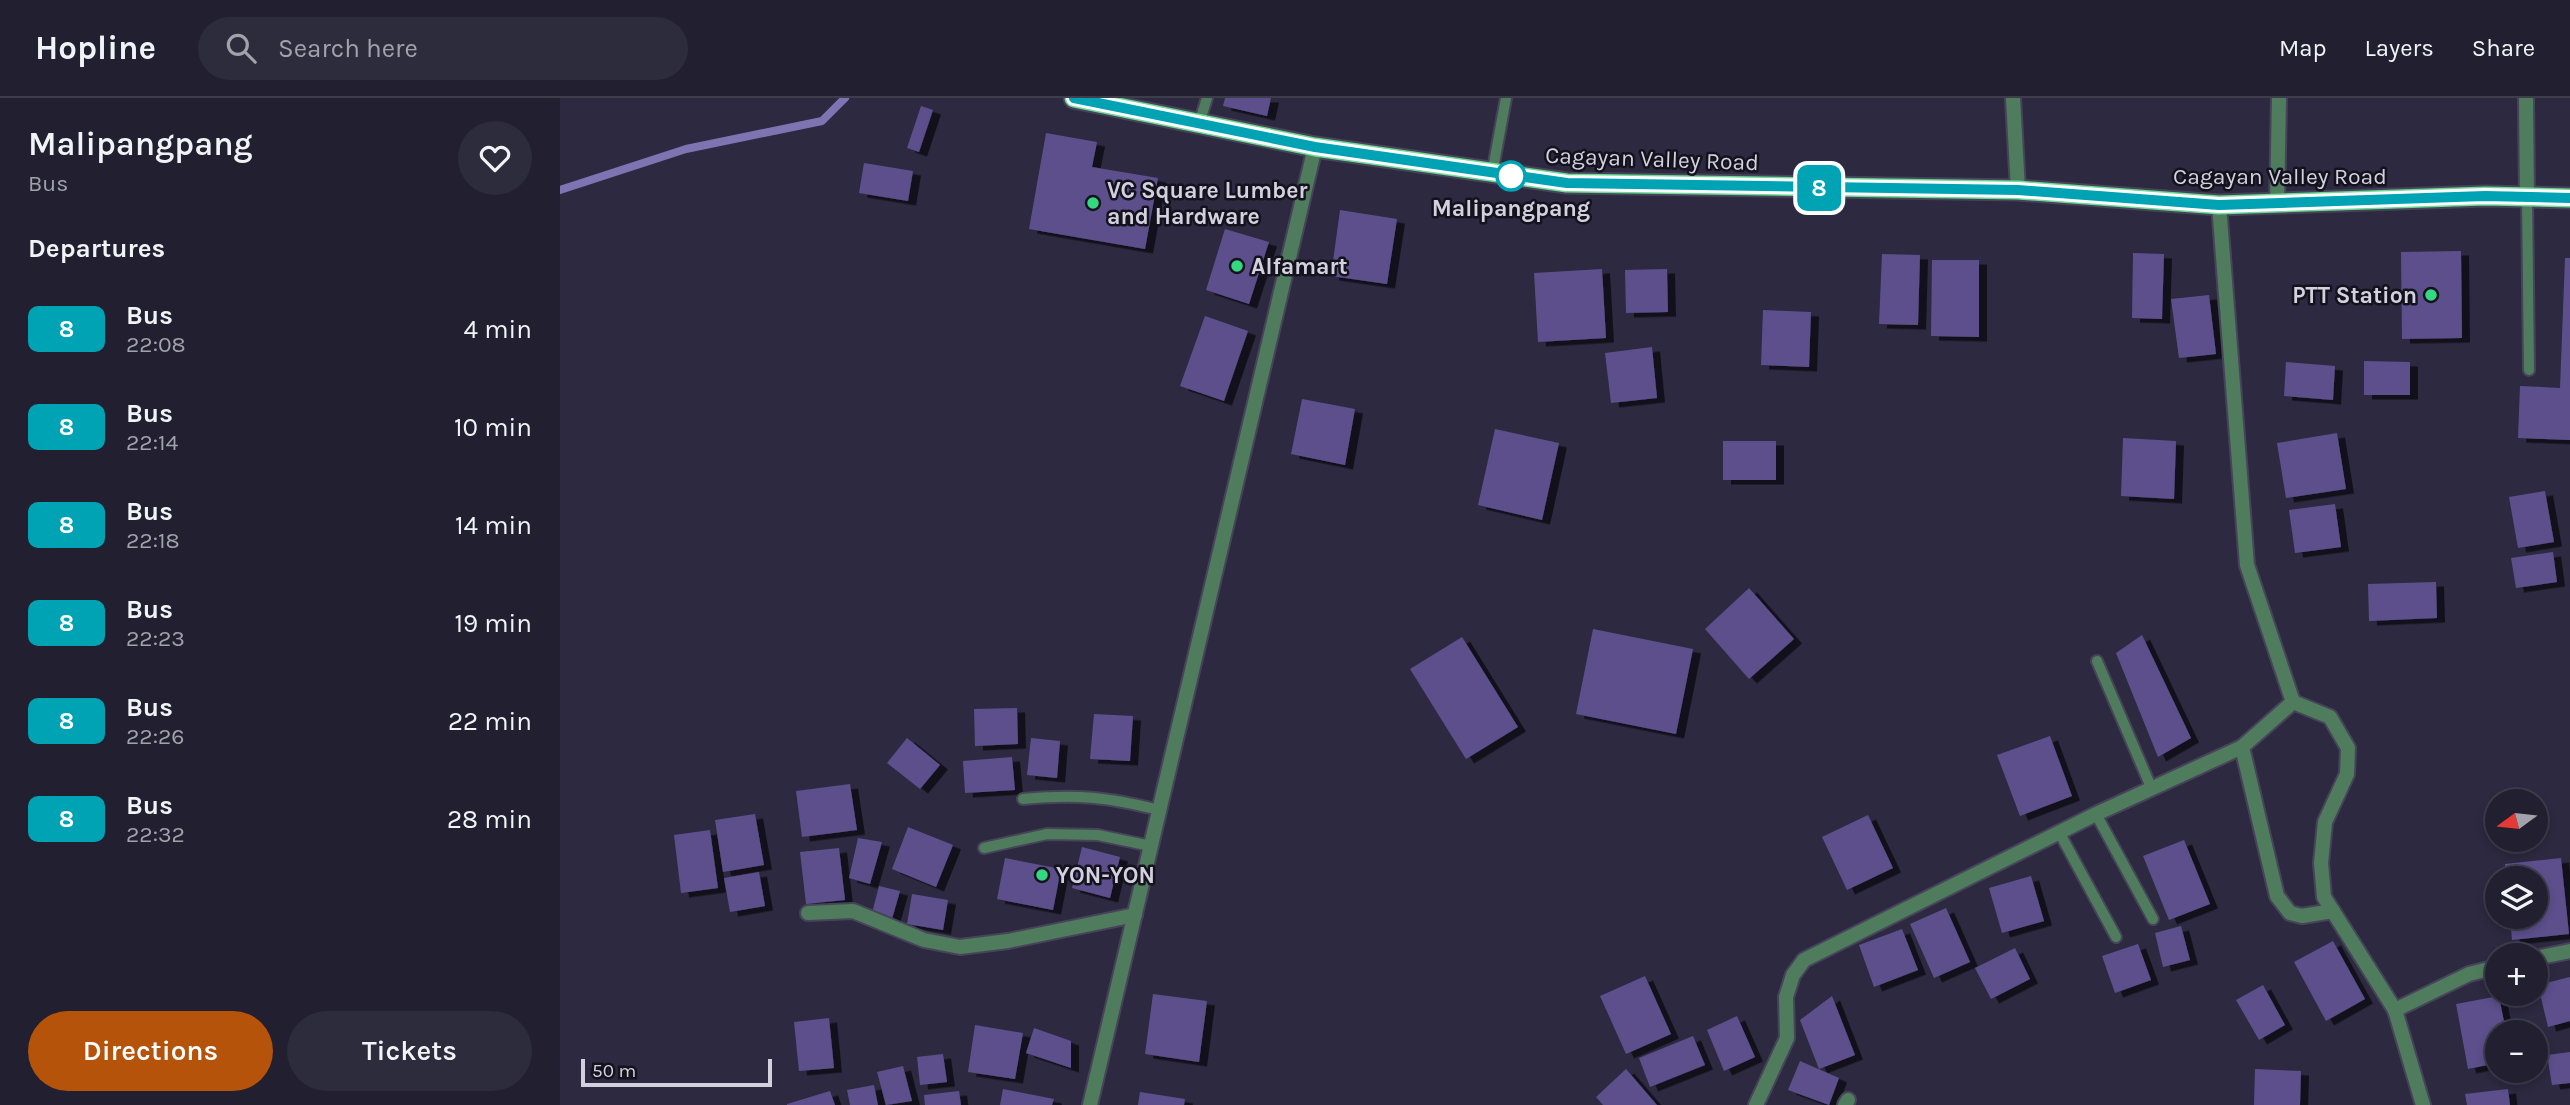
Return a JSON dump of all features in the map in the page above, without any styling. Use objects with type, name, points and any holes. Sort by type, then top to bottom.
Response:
[{"type":"highway","name":"Cagayan Valley Road","points":[[1079,99],[1315,147],[1567,183],[2018,190],[2219,205],[2570,198]]},
{"type":"street","points":[[2013,98],[2018,190]]},
{"type":"street","points":[[2277,205],[2279,98]]},
{"type":"street","points":[[2526,98],[2527,197]]},
{"type":"street","points":[[1090,1105],[1315,147]]},
{"type":"street","points":[[2219,205],[2247,565],[2293,702],[2330,717],[2348,748],[2347,774],[2325,822],[2320,863],[2324,897],[2395,1010],[2423,1105]]},
{"type":"street","points":[[1756,1105],[1787,1038],[1786,997],[1793,975],[1804,960],[2151,787],[2242,747],[2293,702]]},
{"type":"street","points":[[2242,747],[2277,896],[2290,913],[2302,916],[2333,911]]},
{"type":"street","points":[[808,913],[853,911],[924,940],[960,947],[1008,941],[1135,915]]},
{"type":"street","points":[[2548,956],[2570,951]]},
{"type":"street","points":[[2395,1010],[2469,974],[2485,970]]},
{"type":"lane","points":[[1199,124],[1207,98]]},
{"type":"lane","points":[[1492,174],[1506,98]]},
{"type":"lane","points":[[2527,197],[2529,369]]},
{"type":"lane","points":[[2097,661],[2151,787]]},
{"type":"lane","points":[[1023,799],[1071,794],[1111,798],[1159,810]]},
{"type":"lane","points":[[2096,814],[2152,919]]},
{"type":"lane","points":[[2059,832],[2116,937]]},
{"type":"lane","points":[[984,848],[1047,834],[1098,835],[1151,846]]},
{"type":"building","points":[[1225,98],[1271,98],[1267,116],[1223,106]]},
{"type":"building","points":[[921,106],[933,110],[919,152],[907,148]]},
{"type":"building","name":"VC Square Lumber and Hardware","points":[[1046,133],[1097,142],[1092,167],[1158,178],[1145,249],[1029,229]]},
{"type":"building","points":[[864,163],[913,171],[908,201],[859,193]]},
{"type":"building","points":[[1340,210],[1397,219],[1387,284],[1331,276]]},
{"type":"building","name":"Alfamart","points":[[1225,229],[1269,242],[1249,304],[1206,290]]},
{"type":"building","name":"PTT Station","points":[[2461,251],[2462,338],[2402,339],[2401,252]]},
{"type":"building","points":[[2133,253],[2164,254],[2162,319],[2132,318]]},
{"type":"building","points":[[1882,254],[1920,255],[1918,325],[1879,324]]},
{"type":"building","points":[[2565,258],[2570,258],[2570,440],[2518,438],[2520,386],[2560,388]]},
{"type":"building","points":[[1932,260],[1979,260],[1979,337],[1931,336]]},
{"type":"building","points":[[1602,269],[1606,338],[1538,342],[1534,273]]},
{"type":"building","points":[[1667,269],[1668,312],[1626,313],[1625,270]]},
{"type":"building","points":[[2209,295],[2216,354],[2179,358],[2171,299]]},
{"type":"building","points":[[1763,310],[1811,312],[1809,367],[1761,365]]},
{"type":"building","points":[[1205,316],[1248,331],[1224,401],[1180,386]]},
{"type":"building","points":[[1652,347],[1657,398],[1611,403],[1605,353]]},
{"type":"building","points":[[2364,361],[2410,362],[2410,395],[2364,395]]},
{"type":"building","points":[[2286,362],[2335,366],[2333,400],[2284,396]]},
{"type":"building","points":[[1302,399],[1355,409],[1345,465],[1291,454]]},
{"type":"building","points":[[1495,429],[1559,443],[1542,520],[1478,505]]},
{"type":"building","points":[[2337,433],[2346,489],[2286,498],[2277,443]]},
{"type":"building","points":[[2123,438],[2176,441],[2174,499],[2121,496]]},
{"type":"building","points":[[1723,441],[1776,441],[1776,480],[1723,480]]},
{"type":"building","points":[[2545,491],[2554,542],[2518,548],[2509,497]]},
{"type":"building","points":[[2335,504],[2341,547],[2295,553],[2289,510]]},
{"type":"building","points":[[2553,552],[2557,582],[2516,588],[2511,558]]},
{"type":"building","points":[[2436,582],[2437,618],[2369,621],[2368,584]]},
{"type":"building","points":[[1749,588],[1794,639],[1749,679],[1705,629]]},
{"type":"building","points":[[1593,629],[1693,649],[1676,734],[1576,714]]},
{"type":"building","points":[[2142,635],[2191,738],[2158,757],[2116,653]]},
{"type":"building","points":[[1462,637],[1518,727],[1466,759],[1410,669]]},
{"type":"building","points":[[1017,708],[1018,744],[975,746],[974,709]]},
{"type":"building","points":[[1094,714],[1133,716],[1130,761],[1090,759]]},
{"type":"building","points":[[2050,736],[2072,796],[2020,816],[1997,755]]},
{"type":"building","points":[[907,738],[940,765],[920,789],[887,763]]},
{"type":"building","points":[[1031,738],[1060,741],[1057,778],[1027,775]]},
{"type":"building","points":[[1012,757],[1015,790],[965,793],[963,761]]},
{"type":"building","points":[[850,784],[857,830],[802,837],[796,791]]},
{"type":"building","points":[[755,814],[764,865],[723,872],[715,820]]},
{"type":"building","points":[[1868,815],[1893,868],[1847,890],[1822,837]]},
{"type":"building","points":[[908,827],[953,845],[936,887],[892,869]]},
{"type":"building","points":[[710,830],[718,888],[681,893],[674,835]]},
{"type":"building","points":[[858,838],[882,842],[870,884],[849,878]]},
{"type":"building","points":[[2184,840],[2210,904],[2169,920],[2143,856]]},
{"type":"building","points":[[1082,847],[1120,857],[1110,898],[1072,888]]},
{"type":"building","points":[[839,848],[845,900],[806,904],[800,852]]},
{"type":"building","points":[[1005,858],[1061,869],[1053,910],[997,899]]},
{"type":"building","points":[[2561,858],[2569,934],[2512,940],[2511,929],[2548,929],[2548,866],[2505,864]]},
{"type":"building","points":[[759,872],[765,906],[730,912],[724,878]]},
{"type":"building","points":[[2031,876],[2044,921],[2002,933],[1989,888]]},
{"type":"building","points":[[879,886],[900,891],[892,919],[872,913]]},
{"type":"building","points":[[912,894],[948,900],[943,930],[907,924]]},
{"type":"building","points":[[1946,908],[1970,962],[1934,978],[1910,924]]},
{"type":"building","points":[[2181,926],[2190,960],[2163,967],[2155,933]]},
{"type":"building","points":[[1902,929],[1918,970],[1874,987],[1859,945]]},
{"type":"building","points":[[2333,941],[2365,999],[2326,1021],[2294,962]]},
{"type":"building","points":[[2138,944],[2151,980],[2115,993],[2102,956]]},
{"type":"building","points":[[2015,948],[2030,979],[1991,999],[1975,968]]},
{"type":"building","points":[[1645,976],[1671,1034],[1626,1054],[1600,996]]},
{"type":"building","points":[[2570,977],[2570,1021],[2548,1027],[2543,1006],[2548,1006],[2548,982]]},
{"type":"building","points":[[2263,985],[2285,1025],[2259,1040],[2236,1000]]},
{"type":"building","points":[[1153,994],[1207,1001],[1199,1062],[1145,1054]]},
{"type":"building","points":[[1832,996],[1855,1055],[1819,1069],[1800,1020]]},
{"type":"building","points":[[2485,999],[2485,1006],[2501,1006],[2504,1020],[2485,1020],[2485,1065],[2468,1069],[2456,1004]]},
{"type":"building","points":[[1737,1016],[1755,1057],[1724,1071],[1707,1030]]},
{"type":"building","points":[[829,1018],[834,1068],[799,1071],[794,1022]]},
{"type":"building","points":[[975,1025],[1023,1033],[1015,1079],[968,1072]]},
{"type":"building","points":[[1034,1028],[1071,1041],[1071,1068],[1026,1053]]},
{"type":"building","points":[[1693,1036],[1705,1065],[1650,1087],[1639,1058]]},
{"type":"building","points":[[2570,1052],[2570,1083],[2552,1085],[2548,1055]]},
{"type":"building","points":[[943,1054],[947,1082],[920,1085],[917,1057]]},
{"type":"building","points":[[1800,1061],[1839,1078],[1829,1105],[1788,1090]]},
{"type":"building","points":[[903,1066],[912,1101],[886,1105],[877,1072]]},
{"type":"building","points":[[1626,1069],[1657,1105],[1603,1105],[1596,1097]]},
{"type":"building","points":[[2255,1069],[2301,1071],[2300,1105],[2254,1105]]},
{"type":"building","points":[[874,1085],[878,1105],[850,1105],[847,1090]]},
{"type":"building","points":[[1003,1089],[1054,1099],[1052,1105],[1000,1105]]},
{"type":"building","points":[[2508,1089],[2510,1105],[2467,1105],[2465,1094]]},
{"type":"building","points":[[830,1091],[835,1105],[787,1105],[787,1104]]},
{"type":"building","points":[[959,1091],[961,1105],[925,1105],[924,1095]]},
{"type":"building","points":[[1140,1092],[1185,1099],[1184,1105],[1138,1105]]},
{"type":"waterway","points":[[560,190],[686,149],[822,121],[845,98]]},
{"type":"bus line","name":"8","points":[[1074,98],[1315,147],[1567,183],[2018,190],[2219,205],[2485,196],[2570,198]]},
{"type":"place","name":"Malipangpang","points":[[1511,176]]},
{"type":"place","name":"VC Square Lumber and Hardware","points":[[1093,203]]},
{"type":"place","name":"Alfamart","points":[[1237,266]]},
{"type":"place","name":"PTT Station","points":[[2431,295]]},
{"type":"place","name":"YON-YON","points":[[1042,875]]}]
